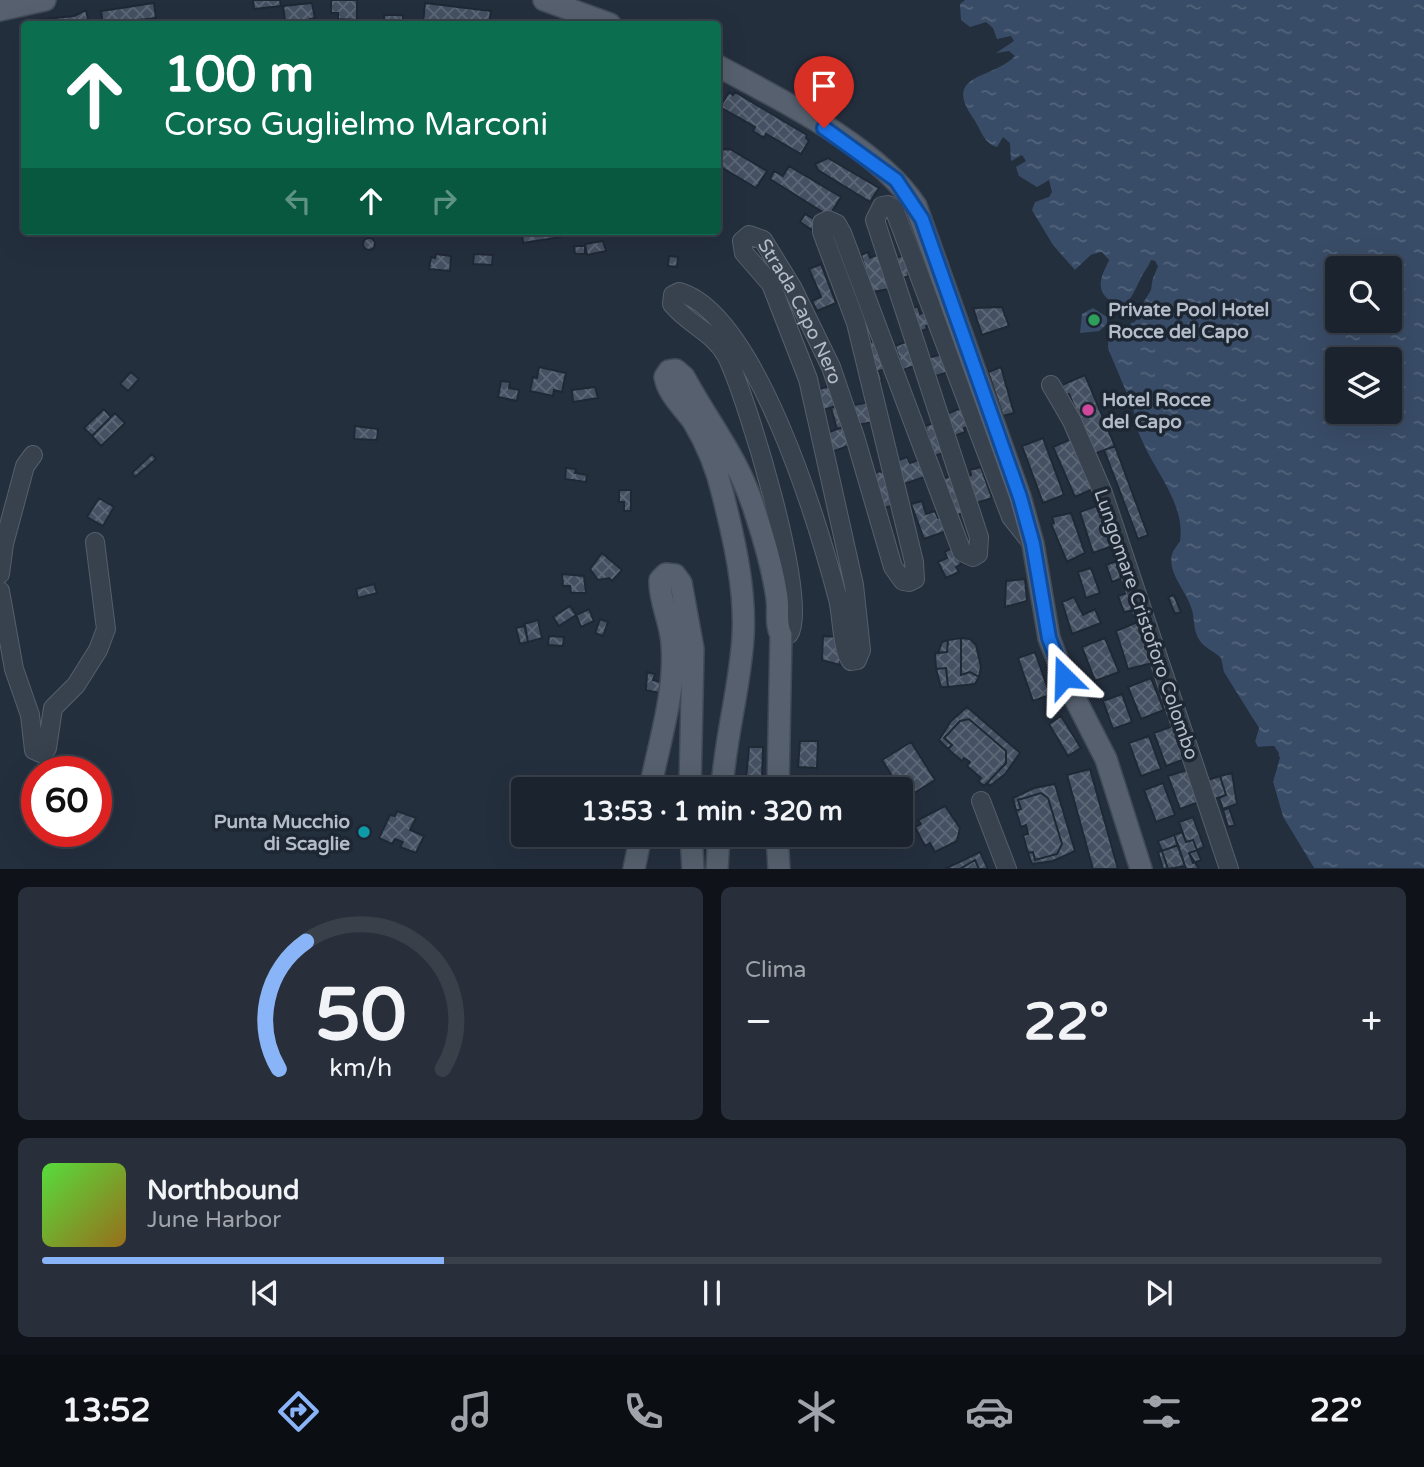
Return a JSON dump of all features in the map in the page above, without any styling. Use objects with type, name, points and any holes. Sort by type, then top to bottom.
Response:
[{"type":"main road","points":[[0,10],[45,0]]},
{"type":"main road","points":[[544,0],[602,21]]},
{"type":"main road","points":[[721,68],[792,106],[882,167],[906,191],[922,219],[1020,497],[1033,544],[1049,638],[1064,677],[1106,759],[1141,869]]},
{"type":"main road","points":[[723,777],[724,747],[743,639],[742,599],[718,477],[705,442],[667,387],[665,377],[669,371],[676,370],[684,377],[734,458],[762,533],[778,601],[777,626],[781,635],[778,777]]},
{"type":"main road","points":[[652,777],[673,671],[670,625],[660,587],[660,580],[666,573],[675,575],[681,583],[693,649],[690,777]]},
{"type":"main road","points":[[634,869],[639,847]]},
{"type":"main road","points":[[692,847],[693,869]]},
{"type":"main road","points":[[717,869],[718,847]]},
{"type":"main road","points":[[778,847],[779,869]]},
{"type":"street","name":"Strada Capo Nero","points":[[781,635],[789,634],[794,627],[795,611],[784,547],[756,438],[726,356],[717,341],[673,304],[673,295],[679,292],[699,303],[727,333],[761,383],[776,414],[824,548],[844,624],[845,655],[851,661],[858,660],[860,643],[854,585],[811,388],[771,284],[742,250],[742,241],[749,235],[757,235],[763,240],[816,333],[855,437],[893,567],[903,581],[909,582],[915,579],[914,562],[856,323],[822,232],[822,223],[828,220],[837,224],[842,233],[962,552],[973,557],[978,554],[979,537],[875,220],[882,206],[894,208],[1011,517],[1033,544]]},
{"type":"street","name":"Lungomare Cristoforo Colombo","points":[[1051,384],[1072,421],[1103,493],[1229,869]]},
{"type":"street","points":[[0,574],[4,544],[25,466],[33,455]]},
{"type":"street","points":[[0,591],[14,669],[30,715],[34,750],[43,754],[47,748],[55,704],[76,685],[98,650],[106,629],[95,542]]},
{"type":"street","points":[[981,801],[1007,869]]},
{"type":"water","points":[[965,0],[1424,0],[1424,868],[1314,868],[1283,817],[1273,782],[1280,758],[1274,746],[1258,747],[1255,741],[1259,728],[1224,672],[1221,658],[1200,641],[1195,630],[1189,601],[1172,567],[1171,559],[1180,541],[1178,512],[1138,432],[1130,401],[1111,362],[1108,345],[1110,336],[1114,327],[1130,325],[1151,290],[1155,261],[1146,270],[1129,301],[1124,306],[1115,306],[1102,291],[1101,280],[1109,260],[1102,252],[1091,255],[1075,270],[1053,245],[1032,210],[1035,202],[1049,197],[1052,192],[1049,180],[1037,187],[1019,176],[1016,167],[1026,161],[1022,155],[1011,161],[1010,143],[1003,137],[997,147],[988,142],[965,103],[963,93],[974,79],[1015,56],[1009,51],[996,53],[1014,41],[1011,36],[997,39],[993,28],[986,22],[970,27],[961,20],[960,4]]},
{"type":"water","name":"Private Pool Hotel Rocce del Capo","points":[[1093,308],[1107,317],[1107,324],[1099,331],[1080,333],[1082,314]]},
{"type":"pier","points":[[1101,252],[1109,260],[1099,281],[1100,291],[1115,306],[1124,306],[1133,298],[1151,260],[1158,266],[1135,322],[1114,327],[1108,335],[1107,346],[1133,408],[1138,432],[1179,519],[1180,541],[1171,554],[1168,553],[1177,540],[1179,529],[1134,433],[1125,397],[1106,358],[1103,345],[1109,327],[1107,329],[1108,316],[1091,305],[1109,314],[1110,325],[1133,319],[1154,267],[1152,264],[1135,300],[1126,309],[1114,310],[1096,292],[1095,280],[1105,261],[1100,256],[1075,273],[1091,255]]},
{"type":"pier","points":[[1254,720],[1259,728],[1255,741],[1257,747],[1274,746],[1279,753],[1273,782],[1283,817],[1314,868],[1310,869],[1280,818],[1269,782],[1276,754],[1273,750],[1255,749],[1252,741],[1255,729],[1250,721]]},
{"type":"building","points":[[253,0],[280,0],[281,6],[254,9]]},
{"type":"building","points":[[331,0],[357,0],[357,20],[338,19],[338,13],[331,13]]},
{"type":"building","points":[[154,3],[156,18],[103,21],[101,11]]},
{"type":"building","points":[[312,3],[315,18],[310,19],[312,21],[281,21],[285,20],[283,6]]},
{"type":"building","points":[[425,3],[491,11],[489,21],[423,21]]},
{"type":"building","points":[[86,10],[88,21],[35,20],[74,16]]},
{"type":"building","points":[[384,15],[403,15],[403,21],[384,21]]},
{"type":"building","points":[[729,92],[733,95],[735,92],[807,135],[809,141],[801,154],[766,134],[764,138],[753,131],[755,127],[721,105]]},
{"type":"building","points":[[730,149],[767,171],[756,188],[721,167],[721,150]]},
{"type":"building","points":[[828,158],[879,188],[870,202],[818,170],[815,164]]},
{"type":"building","points":[[789,166],[841,197],[829,216],[770,179],[774,171],[783,176]]},
{"type":"building","points":[[805,214],[817,221],[812,230],[800,222]]},
{"type":"building","points":[[522,235],[561,235],[561,237],[523,243]]},
{"type":"building","points":[[369,238],[375,244],[369,250],[363,244]]},
{"type":"building","points":[[603,241],[606,251],[587,255],[585,244]]},
{"type":"building","points":[[574,246],[585,246],[585,254],[575,254]]},
{"type":"building","points":[[868,252],[870,258],[884,252],[895,288],[872,292],[861,255]]},
{"type":"building","points":[[436,254],[451,256],[450,271],[429,269],[431,257],[435,258]]},
{"type":"building","points":[[474,254],[493,255],[492,265],[473,264]]},
{"type":"building","points":[[908,254],[914,269],[908,272],[909,276],[900,279],[893,259]]},
{"type":"building","points":[[669,256],[678,257],[677,267],[668,266]]},
{"type":"building","points":[[821,264],[836,303],[817,311],[812,301],[821,297],[809,269]]},
{"type":"building","points":[[918,306],[920,314],[925,312],[929,324],[927,329],[918,332],[911,309]]},
{"type":"building","points":[[1002,307],[1009,326],[982,335],[973,308]]},
{"type":"building","points":[[876,340],[886,369],[879,371],[882,380],[876,382],[863,345]]},
{"type":"building","points":[[908,341],[917,365],[903,370],[895,346]]},
{"type":"building","points":[[943,354],[948,372],[933,377],[927,358]]},
{"type":"building","points":[[539,367],[566,373],[562,392],[554,390],[553,396],[530,391],[533,377],[537,378]]},
{"type":"building","points":[[1001,367],[1014,413],[1003,416],[988,372]]},
{"type":"building","points":[[131,372],[139,379],[128,391],[120,384]]},
{"type":"building","name":"Hotel Rocce del Capo","points":[[1085,375],[1115,446],[1094,454],[1069,394],[1066,395],[1062,385]]},
{"type":"building","points":[[501,381],[510,382],[509,388],[519,390],[517,401],[498,397]]},
{"type":"building","points":[[833,385],[839,405],[823,410],[816,390]]},
{"type":"building","points":[[595,387],[598,398],[573,402],[572,390]]},
{"type":"building","points":[[870,402],[873,422],[857,425],[854,405]]},
{"type":"building","points":[[839,405],[846,426],[837,429],[831,408]]},
{"type":"building","points":[[961,408],[968,427],[964,428],[965,432],[952,437],[944,415]]},
{"type":"building","points":[[104,409],[111,417],[92,436],[84,428]]},
{"type":"building","points":[[115,413],[125,423],[101,446],[92,436]]},
{"type":"building","points":[[937,422],[947,452],[934,456],[925,426]]},
{"type":"building","points":[[355,426],[378,429],[377,440],[354,439]]},
{"type":"building","points":[[846,426],[853,444],[832,452],[826,433]]},
{"type":"building","points":[[1043,438],[1064,495],[1043,503],[1022,446]]},
{"type":"building","points":[[1071,439],[1095,488],[1075,497],[1053,447]]},
{"type":"building","points":[[1115,446],[1148,535],[1138,539],[1104,450]]},
{"type":"building","points":[[152,454],[156,459],[135,477],[132,473]]},
{"type":"building","points":[[907,457],[910,463],[924,458],[930,475],[904,484],[896,461]]},
{"type":"building","points":[[981,467],[992,498],[973,504],[964,477],[971,475],[970,470]]},
{"type":"building","points":[[566,468],[576,469],[575,473],[587,475],[586,482],[565,479]]},
{"type":"building","points":[[880,471],[886,474],[895,505],[883,508],[873,474]]},
{"type":"building","points":[[953,475],[966,512],[955,516],[942,479]]},
{"type":"building","points":[[619,490],[631,490],[631,511],[624,511],[624,502],[619,502]]},
{"type":"building","points":[[99,498],[114,507],[103,526],[87,517]]},
{"type":"building","points":[[922,501],[926,514],[935,511],[938,518],[944,516],[949,530],[924,539],[911,504]]},
{"type":"building","points":[[1102,504],[1115,545],[1093,553],[1080,512]]},
{"type":"building","points":[[1071,513],[1085,553],[1067,562],[1051,524],[1054,523],[1052,517]]},
{"type":"building","points":[[954,547],[961,564],[956,567],[959,572],[946,578],[938,562],[947,558],[945,552]]},
{"type":"building","points":[[602,553],[622,570],[612,581],[609,578],[598,580],[590,569]]},
{"type":"building","points":[[1122,559],[1128,576],[1112,582],[1106,565]]},
{"type":"building","points":[[1091,568],[1100,593],[1086,598],[1078,572]]},
{"type":"building","points":[[562,574],[584,576],[586,593],[571,593],[570,586],[563,586]]},
{"type":"building","points":[[1025,579],[1027,601],[1005,607],[1006,581]]},
{"type":"building","points":[[374,584],[377,593],[358,598],[356,589]]},
{"type":"building","points":[[1133,591],[1140,609],[1124,612],[1118,596]]},
{"type":"building","points":[[1174,595],[1181,612],[1175,614],[1168,597]]},
{"type":"building","points":[[1074,597],[1083,615],[1095,609],[1101,623],[1072,634],[1062,602]]},
{"type":"building","points":[[570,606],[576,615],[559,626],[553,617]]},
{"type":"building","points":[[589,609],[594,621],[581,627],[576,615]]},
{"type":"building","points":[[600,619],[608,622],[603,636],[595,633]]},
{"type":"building","points":[[538,620],[542,638],[528,642],[524,624]]},
{"type":"building","points":[[1142,620],[1157,662],[1128,669],[1116,631]]},
{"type":"building","points":[[525,626],[528,642],[520,644],[516,628]]},
{"type":"building","points":[[549,636],[564,637],[563,646],[548,645]]},
{"type":"building","points":[[823,636],[842,637],[840,665],[822,660]]},
{"type":"building","points":[[961,638],[970,639],[976,645],[981,667],[979,677],[970,672],[961,675]]},
{"type":"building","points":[[961,638],[961,675],[970,672],[979,677],[975,684],[948,687],[946,668],[936,669],[935,653],[947,652],[948,640]]},
{"type":"building","points":[[1105,638],[1119,672],[1095,681],[1082,647]]},
{"type":"building","points":[[948,640],[947,652],[938,653],[942,642]]},
{"type":"building","points":[[1035,652],[1050,695],[1033,701],[1018,658]]},
{"type":"building","points":[[946,668],[948,687],[941,687],[936,669]]},
{"type":"building","points":[[647,672],[655,674],[653,680],[661,682],[659,693],[646,690]]},
{"type":"building","points":[[1151,678],[1164,710],[1141,719],[1128,687]]},
{"type":"building","points":[[1122,694],[1132,722],[1113,729],[1103,701]]},
{"type":"building","points":[[967,707],[1020,753],[1005,774],[990,786],[987,783],[1006,763],[1006,751],[969,719],[960,721],[944,738],[952,745],[948,749],[939,740],[951,721]]},
{"type":"building","points":[[1061,716],[1081,748],[1068,756],[1049,724]]},
{"type":"building","points":[[969,719],[1006,751],[1006,763],[984,786],[978,781],[981,778],[967,766],[970,762],[964,758],[962,761],[948,749],[952,745],[944,738],[960,721]]},
{"type":"building","points":[[1173,726],[1185,759],[1166,766],[1154,733]]},
{"type":"building","points":[[1149,736],[1161,769],[1141,776],[1129,743]]},
{"type":"building","points":[[800,741],[818,741],[817,768],[798,767]]},
{"type":"building","points":[[911,742],[935,780],[913,794],[913,777],[893,777],[882,760]]},
{"type":"building","points":[[749,747],[763,747],[762,777],[746,777]]},
{"type":"building","points":[[1090,769],[1118,869],[1093,869],[1067,775]]},
{"type":"building","points":[[1187,770],[1199,802],[1180,809],[1168,776]]},
{"type":"building","points":[[1232,773],[1237,804],[1223,809],[1219,798],[1226,795],[1220,776]]},
{"type":"building","points":[[1220,776],[1226,795],[1214,799],[1208,780]]},
{"type":"building","points":[[1163,783],[1175,815],[1156,822],[1144,790]]},
{"type":"building","points":[[1055,784],[1075,851],[1053,861],[1032,864],[1028,853],[1033,852],[1035,860],[1057,854],[1062,844],[1048,798],[1041,793],[1018,800],[1021,809],[1016,811],[1013,798],[1034,788]]},
{"type":"building","points":[[1041,793],[1048,798],[1062,844],[1057,854],[1035,860],[1033,852],[1028,853],[1023,835],[1028,834],[1026,825],[1021,827],[1016,811],[1021,809],[1018,800]]},
{"type":"building","points":[[945,806],[960,828],[957,841],[935,852],[930,843],[925,846],[915,827],[921,824],[918,820]]},
{"type":"building","points":[[1229,808],[1235,825],[1228,827],[1223,810]]},
{"type":"building","points":[[397,811],[416,818],[410,830],[424,836],[416,853],[400,847],[403,842],[395,839],[392,844],[379,838],[390,815],[395,816]]},
{"type":"building","points":[[1193,817],[1204,847],[1197,850],[1193,840],[1186,842],[1179,822]]},
{"type":"building","points":[[1182,832],[1186,842],[1193,840],[1197,850],[1189,853],[1199,869],[1186,869],[1174,835]]},
{"type":"building","points":[[1174,835],[1178,845],[1162,851],[1158,841]]},
{"type":"building","points":[[1178,845],[1185,866],[1168,869],[1162,851]]},
{"type":"building","points":[[1197,850],[1201,860],[1193,863],[1189,853]]},
{"type":"building","points":[[1162,851],[1168,869],[1163,869],[1158,852]]},
{"type":"building","points":[[980,852],[988,869],[979,869],[975,860],[960,869],[945,869]]},
{"type":"building","points":[[975,860],[979,869],[960,869]]},
{"type":"place","name":"Private Pool Hotel Rocce del Capo","points":[[1094,320]]},
{"type":"place","name":"Hotel Rocce del Capo","points":[[1088,410]]},
{"type":"place","name":"Punta Mucchio di Scaglie","points":[[364,832]]},
{"type":"route","points":[[824,128],[882,167],[896,180],[916,206],[922,219],[1020,497],[1033,544],[1049,638],[1064,677]]}]
